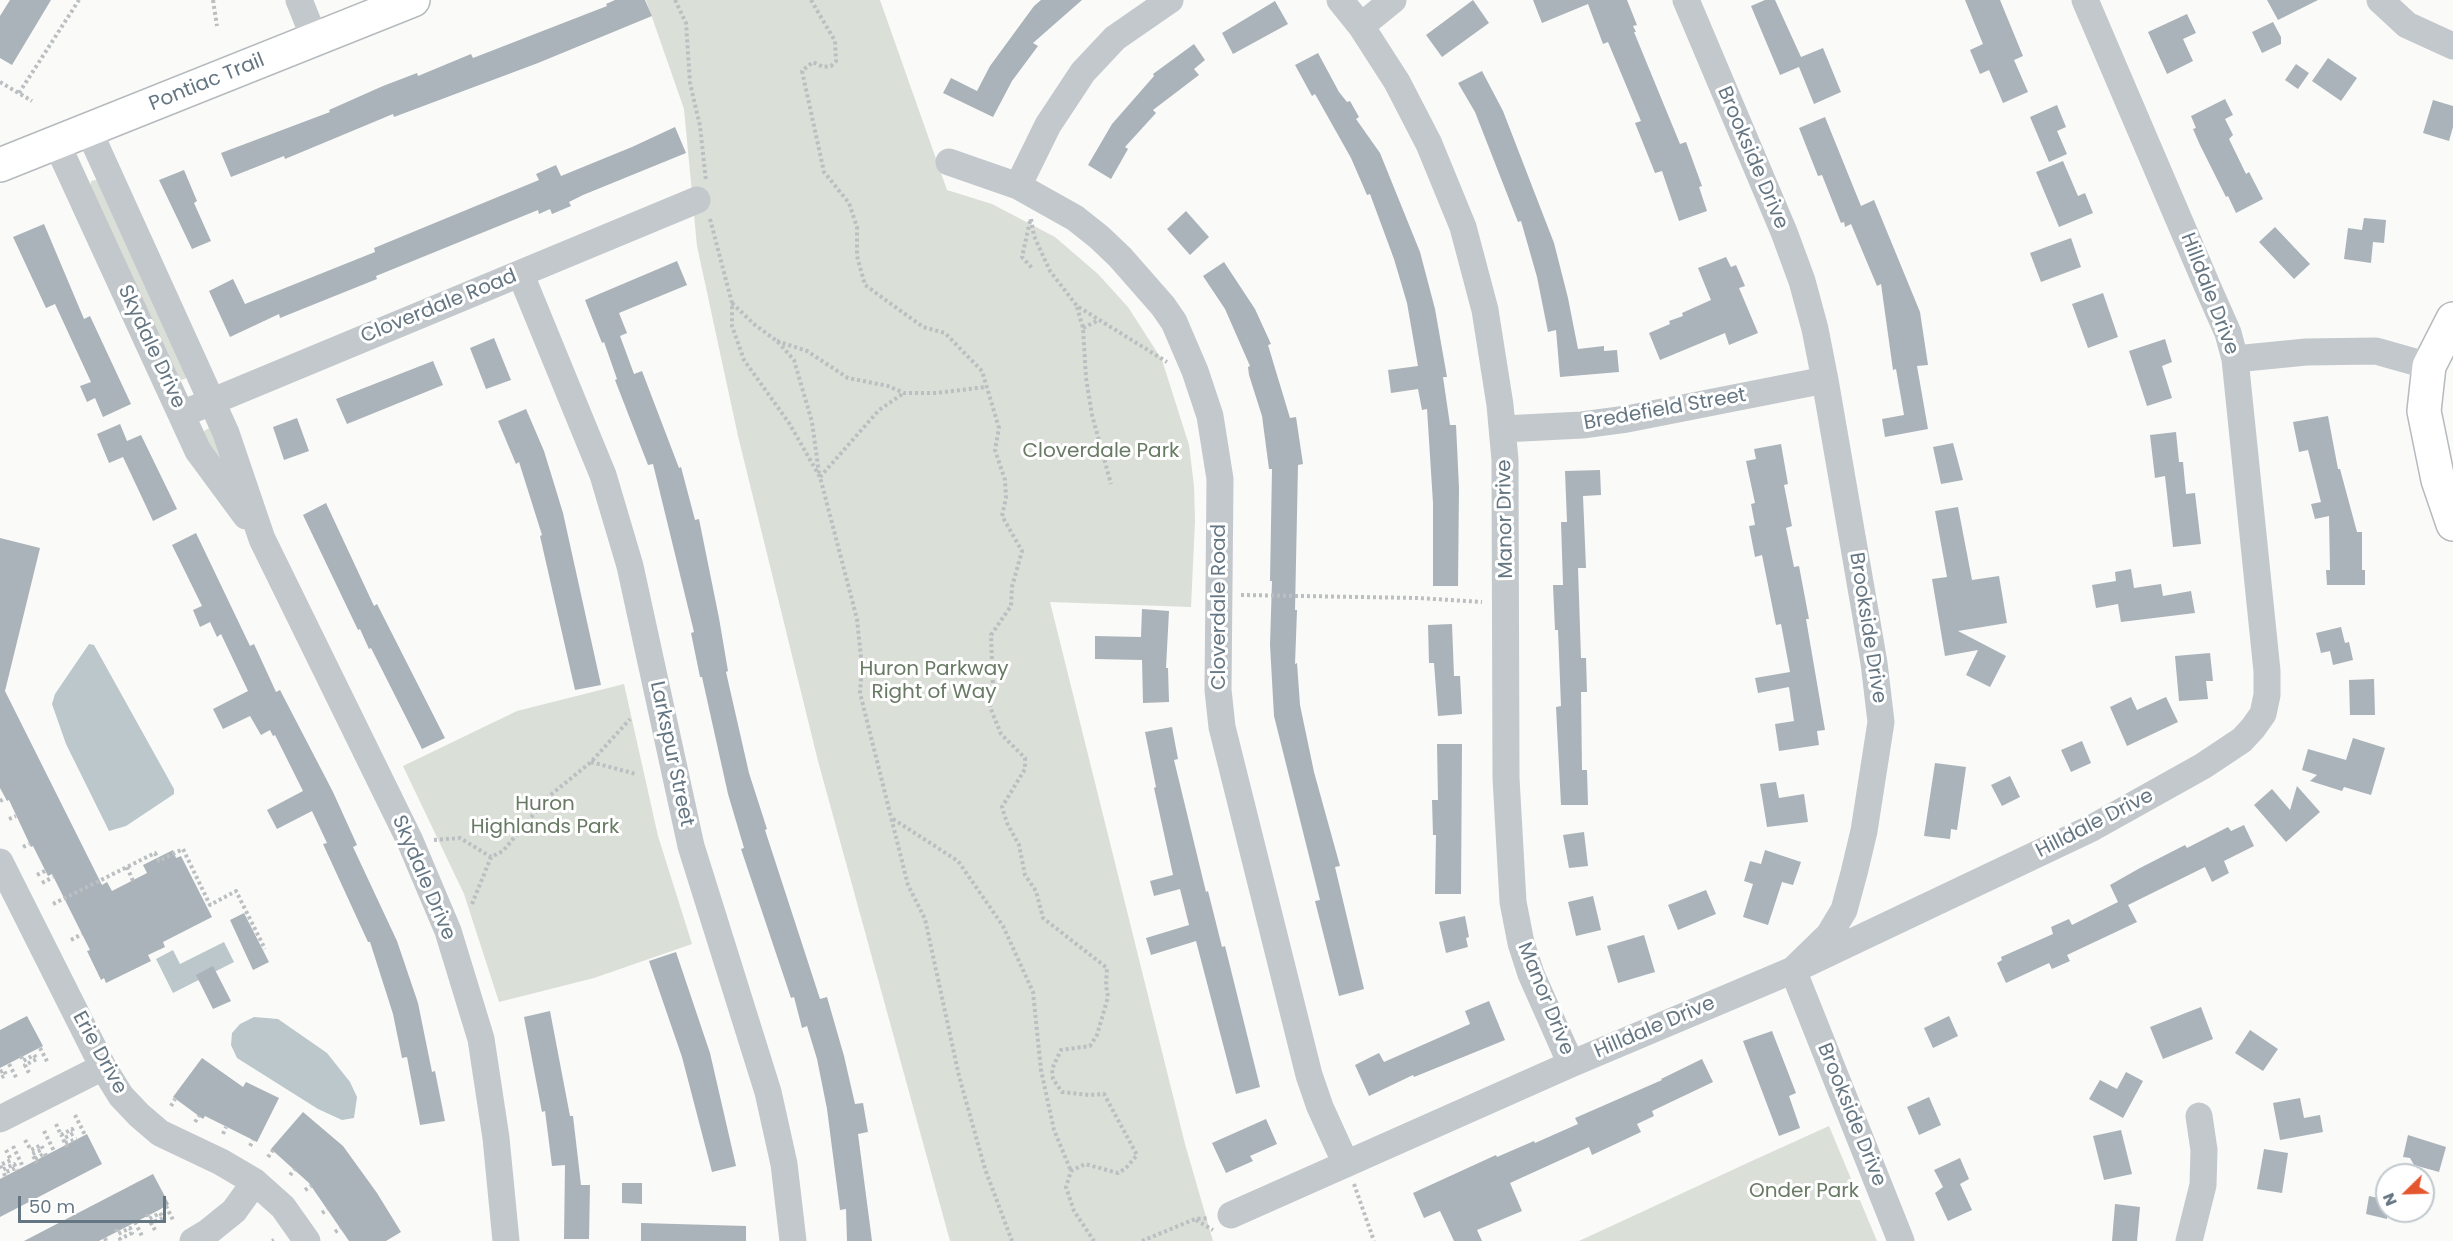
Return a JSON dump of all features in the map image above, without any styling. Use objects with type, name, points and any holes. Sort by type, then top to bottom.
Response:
[{"type":"main road","name":"Pontiac Trail","points":[[0,165],[413,0]]},
{"type":"main road","points":[[2453,319],[2429,366],[2425,390],[2426,422],[2438,480],[2453,524]]},
{"type":"street","points":[[299,0],[315,40]]},
{"type":"street","points":[[1018,186],[1048,125],[1083,72],[1114,38],[1170,0]]},
{"type":"street","name":"Manor Drive","points":[[1340,0],[1397,82],[1429,144],[1463,227],[1485,310],[1503,429],[1507,604],[1506,778],[1513,902],[1521,943],[1531,974],[1571,1064]]},
{"type":"street","points":[[1360,26],[1393,0]]},
{"type":"street","name":"Brookside Drive","points":[[1686,0],[1784,232],[1804,291],[1825,380],[1874,663],[1881,722],[1864,831],[1844,910],[1829,934],[1793,970],[1901,1241]]},
{"type":"street","name":"Hilldale Drive","points":[[1231,1215],[1571,1064],[1793,970],[2092,828],[2203,766],[2242,740],[2263,714],[2267,695],[2267,671],[2235,359],[2214,300],[2085,0]]},
{"type":"street","points":[[2380,0],[2406,25],[2453,46]]},
{"type":"street","name":"Skydale Drive","points":[[89,131],[226,434],[262,539],[410,841],[448,932],[481,1039],[496,1138],[506,1241]]},
{"type":"street","name":"Skydale Drive","points":[[57,144],[198,451],[262,539]]},
{"type":"street","name":"Cloverdale Road","points":[[949,162],[1018,186],[1075,218],[1120,256],[1174,322],[1204,396],[1216,445],[1220,479],[1218,690],[1222,727],[1309,1075],[1320,1107],[1346,1164]]},
{"type":"street","name":"Cloverdale Road","points":[[182,414],[360,338],[704,202]]},
{"type":"street","name":"Larkspur Street","points":[[521,275],[603,475],[630,566],[691,846],[768,1092],[784,1164],[793,1241]]},
{"type":"street","points":[[2235,359],[2306,352],[2376,351],[2429,366]]},
{"type":"street","name":"Bredefield Street","points":[[1503,429],[1582,425],[1627,419],[1825,380]]},
{"type":"street","name":"Erie Drive","points":[[0,862],[7,894],[121,1095],[149,1125],[255,1182],[283,1207],[307,1241]]},
{"type":"street","points":[[0,1119],[104,1067]]},
{"type":"street","points":[[2189,1241],[2203,1185],[2204,1150],[2199,1116]]},
{"type":"street","points":[[193,1241],[227,1217],[255,1182]]},
{"type":"path","points":[[19,93],[79,0]]},
{"type":"path","points":[[213,0],[217,26]]},
{"type":"path","points":[[675,0],[686,23],[690,83],[700,126],[704,202],[732,303],[732,326],[744,360],[789,423],[820,477]]},
{"type":"path","points":[[812,0],[835,41],[836,61],[831,66],[823,67],[813,62],[802,71],[824,172],[849,203],[856,227],[856,256],[865,285],[923,327],[945,333],[982,371],[999,428],[995,450],[1005,480],[1006,498],[1002,516],[1022,551],[1012,587],[1011,606],[991,635],[993,687],[990,706],[1001,734],[1025,758],[1025,769],[1002,807],[1007,823],[1019,845],[1024,875],[1036,891],[1043,918],[1107,968],[1108,997],[1097,1035],[1090,1046],[1061,1050],[1052,1069],[1053,1079],[1062,1092],[1104,1094],[1137,1155],[1126,1168],[1118,1173],[1085,1164],[1071,1171]]},
{"type":"path","points":[[0,82],[33,100]]},
{"type":"path","points":[[1032,268],[1022,257],[1034,213]]},
{"type":"path","points":[[1031,220],[1034,236],[1050,271],[1077,306],[1170,364]]},
{"type":"path","points":[[732,303],[755,326],[777,341],[794,360],[812,422],[820,477],[857,619],[861,693],[908,885],[925,919],[960,1076],[985,1169],[1012,1241]]},
{"type":"path","points":[[1077,306],[1083,328],[1088,394],[1096,433],[1111,484]]},
{"type":"path","points":[[1083,328],[1099,319]]},
{"type":"path","points":[[777,341],[807,351],[848,378],[888,386],[904,393],[936,393],[986,387]]},
{"type":"path","points":[[820,477],[879,410],[904,393]]},
{"type":"path","points":[[1235,594],[1418,598],[1507,604]]},
{"type":"path","points":[[472,904],[491,857],[503,851],[548,797],[591,762],[630,719]]},
{"type":"path","points":[[591,762],[636,774]]},
{"type":"path","points":[[0,801],[5,798]]},
{"type":"path","points":[[9,819],[15,816]]},
{"type":"path","points":[[892,818],[958,861],[1003,926],[1033,992],[1046,1090],[1054,1130],[1071,1171],[1066,1187],[1074,1211],[1094,1241]]},
{"type":"path","points":[[444,839],[460,838],[491,857]]},
{"type":"path","points":[[23,847],[29,844]]},
{"type":"path","points":[[53,904],[155,853],[159,861],[183,849],[210,904],[236,891],[265,949]]},
{"type":"path","points":[[126,867],[133,881]]},
{"type":"path","points":[[37,875],[45,871]]},
{"type":"path","points":[[42,883],[53,877]]},
{"type":"path","points":[[71,940],[82,934]]},
{"type":"path","points":[[40,1048],[48,1063]]},
{"type":"path","points":[[29,1073],[25,1065],[37,1059],[34,1055],[23,1061],[21,1058],[32,1052]]},
{"type":"path","points":[[9,1064],[17,1079]]},
{"type":"path","points":[[0,1078],[6,1075],[4,1070],[1,1070]]},
{"type":"path","points":[[171,1106],[175,1099]]},
{"type":"path","points":[[75,1115],[85,1135]]},
{"type":"path","points":[[195,1122],[199,1116]]},
{"type":"path","points":[[56,1124],[61,1135],[72,1129],[74,1133],[63,1139],[66,1145],[77,1139]]},
{"type":"path","points":[[223,1134],[226,1127]]},
{"type":"path","points":[[44,1131],[54,1151]]},
{"type":"path","points":[[25,1140],[31,1150],[41,1145],[43,1149],[32,1154],[36,1161],[46,1155]]},
{"type":"path","points":[[250,1146],[253,1140]]},
{"type":"path","points":[[12,1146],[23,1167]]},
{"type":"path","points":[[5,1176],[4,1173],[16,1169],[14,1164],[2,1170],[0,1166],[11,1160],[6,1149]]},
{"type":"path","points":[[268,1157],[273,1150]]},
{"type":"path","points":[[1346,1164],[1374,1241]]},
{"type":"path","points":[[291,1175],[295,1169]]},
{"type":"path","points":[[305,1190],[311,1186]]},
{"type":"path","points":[[166,1206],[173,1220]]},
{"type":"path","points":[[322,1213],[328,1209]]},
{"type":"path","points":[[154,1230],[152,1223],[163,1218],[160,1213],[149,1219],[147,1216],[159,1210]]},
{"type":"path","points":[[1142,1241],[1195,1219],[1231,1215]]},
{"type":"path","points":[[135,1222],[142,1236]]},
{"type":"path","points":[[121,1241],[120,1239],[132,1233],[130,1228],[118,1234],[116,1231],[128,1226]]},
{"type":"path","points":[[335,1232],[341,1228]]},
{"type":"green space","name":"Huron Parkway Right of Way","points":[[646,0],[880,0],[947,190],[992,204],[1055,237],[1098,274],[1128,307],[1162,360],[1189,445],[1194,486],[1195,521],[1191,607],[1050,602],[1185,1144],[1213,1241],[950,1241],[818,761],[738,436],[697,246],[684,109]]},
{"type":"green space","points":[[99,180],[189,375],[185,379],[180,380],[90,189],[91,181]]},
{"type":"green space","points":[[209,428],[232,474],[204,440],[204,431]]},
{"type":"green space","name":"Huron Highlands Park","points":[[624,684],[658,836],[692,944],[594,978],[499,1002],[464,894],[403,766],[517,711]]},
{"type":"green space","name":"Onder Park","points":[[1829,1126],[1877,1241],[1579,1241],[1754,1160]]},
{"type":"shaded area","points":[[89,644],[94,645],[174,789],[174,794],[126,826],[109,831],[66,744],[52,704],[55,694]]},
{"type":"shaded area","points":[[224,942],[234,962],[173,993],[156,959],[173,950],[180,964]]},
{"type":"shaded area","points":[[254,1017],[278,1019],[327,1053],[350,1082],[357,1097],[354,1118],[342,1120],[318,1109],[237,1058],[231,1045],[232,1033],[240,1024]]},
{"type":"building","points":[[10,0],[51,0],[12,65],[0,58],[0,16]]},
{"type":"building","points":[[615,0],[645,0],[652,16],[538,63],[394,117],[393,114],[285,159],[284,156],[231,177],[221,153],[330,112],[329,110],[383,86],[417,73],[418,76],[471,54],[473,58],[607,6],[606,4]]},
{"type":"building","points":[[1041,0],[1082,0],[1033,43],[1038,46],[1012,81],[993,117],[943,93],[951,78],[977,91],[990,66],[1034,6]]},
{"type":"building","points":[[1473,0],[1489,23],[1442,57],[1426,35]]},
{"type":"building","points":[[1533,0],[1627,0],[1637,25],[1633,26],[1636,32],[1634,32],[1680,144],[1686,142],[1702,186],[1699,187],[1707,211],[1679,221],[1662,171],[1655,173],[1635,123],[1641,121],[1608,42],[1603,44],[1588,4],[1542,23]]},
{"type":"building","points":[[1765,0],[1775,0],[1801,57],[1823,48],[1841,92],[1814,104],[1799,67],[1780,75],[1751,6]]},
{"type":"building","points":[[1965,0],[2000,0],[2023,56],[2014,60],[2028,92],[2003,103],[1989,70],[1980,74],[1970,50],[1983,44]]},
{"type":"building","points":[[2267,0],[2318,0],[2278,20]]},
{"type":"building","points":[[1275,1],[1288,24],[1233,54],[1222,33]]},
{"type":"building","points":[[2187,14],[2196,33],[2183,39],[2193,61],[2167,74],[2148,32]]},
{"type":"building","points":[[2273,22],[2281,37],[2281,44],[2262,53],[2252,32]]},
{"type":"building","points":[[1194,44],[1205,60],[1194,69],[1199,75],[1153,110],[1156,113],[1125,147],[1128,149],[1111,179],[1088,165],[1112,124],[1154,76],[1153,74]]},
{"type":"building","points":[[1318,53],[1339,92],[1347,102],[1350,101],[1359,117],[1356,119],[1380,153],[1420,252],[1435,309],[1447,377],[1443,377],[1450,425],[1456,425],[1459,488],[1458,586],[1433,586],[1433,503],[1427,409],[1422,410],[1418,389],[1391,393],[1388,370],[1418,366],[1407,303],[1394,259],[1370,194],[1367,195],[1351,158],[1315,94],[1312,96],[1295,65]]},
{"type":"building","points":[[2328,58],[2357,78],[2341,101],[2312,81]]},
{"type":"building","points":[[2296,64],[2309,73],[2298,89],[2285,80]]},
{"type":"building","points":[[1482,71],[1503,111],[1554,243],[1578,349],[1604,346],[1604,351],[1617,350],[1619,372],[1560,377],[1556,330],[1548,332],[1537,277],[1521,221],[1518,222],[1475,112],[1458,83]]},
{"type":"building","points":[[2225,99],[2233,115],[2225,119],[2233,135],[2229,139],[2246,174],[2249,172],[2263,199],[2236,213],[2200,145],[2193,129],[2196,128],[2191,116]]},
{"type":"building","points":[[2433,100],[2453,106],[2453,127],[2449,141],[2423,133]]},
{"type":"building","points":[[2057,105],[2066,127],[2057,131],[2067,154],[2049,162],[2030,117]]},
{"type":"building","points":[[1825,117],[1861,206],[1874,200],[1920,312],[1928,365],[1917,366],[1928,429],[1885,437],[1882,419],[1904,415],[1896,369],[1893,370],[1881,284],[1877,286],[1851,224],[1845,227],[1844,222],[1841,223],[1822,175],[1818,176],[1799,128]]},
{"type":"building","points":[[675,127],[686,153],[583,195],[569,202],[571,206],[552,214],[550,209],[539,214],[538,210],[280,318],[279,314],[230,337],[209,291],[233,279],[245,304],[375,252],[374,248],[539,180],[536,174],[556,165],[561,176]]},
{"type":"building","points":[[2063,161],[2078,196],[2085,193],[2093,213],[2059,227],[2036,172]]},
{"type":"building","points":[[184,170],[197,201],[194,203],[211,241],[192,249],[159,180]]},
{"type":"building","points":[[1186,211],[1209,237],[1190,255],[1167,229]]},
{"type":"building","points":[[2364,218],[2386,220],[2384,243],[2373,242],[2371,263],[2344,259],[2348,228],[2362,230]]},
{"type":"building","points":[[44,224],[84,319],[90,316],[131,404],[103,417],[95,398],[87,402],[80,386],[91,382],[55,304],[46,308],[13,237]]},
{"type":"building","points":[[2275,227],[2310,264],[2294,279],[2259,242]]},
{"type":"building","points":[[2071,238],[2081,267],[2041,282],[2030,253]]},
{"type":"building","points":[[1726,257],[1731,267],[1736,265],[1745,286],[1739,288],[1758,333],[1729,345],[1725,333],[1660,360],[1649,333],[1670,324],[1669,321],[1683,316],[1682,313],[1711,300],[1698,268]]},
{"type":"building","points":[[677,261],[687,285],[619,313],[627,333],[620,336],[634,374],[642,371],[679,468],[681,467],[695,520],[699,519],[719,618],[728,671],[726,672],[749,773],[767,829],[765,830],[820,999],[827,997],[855,1104],[863,1103],[868,1132],[858,1134],[872,1241],[847,1241],[846,1209],[840,1210],[827,1109],[817,1059],[807,1026],[802,1028],[794,997],[791,998],[741,849],[744,848],[728,794],[702,677],[700,677],[691,633],[694,632],[653,464],[648,465],[615,380],[617,379],[604,342],[602,343],[585,300]]},
{"type":"building","points":[[1224,262],[1255,309],[1271,344],[1268,345],[1290,418],[1296,417],[1303,464],[1298,465],[1295,664],[1297,663],[1300,705],[1314,772],[1340,866],[1335,867],[1364,989],[1339,996],[1315,901],[1320,900],[1274,716],[1270,645],[1272,469],[1269,469],[1262,416],[1249,375],[1248,367],[1250,366],[1225,309],[1203,276]]},
{"type":"building","points":[[2103,293],[2118,337],[2088,348],[2072,304]]},
{"type":"building","points":[[494,338],[511,380],[486,389],[470,348]]},
{"type":"building","points":[[2165,339],[2172,362],[2162,366],[2172,398],[2147,406],[2129,351]]},
{"type":"building","points":[[433,361],[443,385],[347,424],[336,399]]},
{"type":"building","points":[[526,409],[544,451],[563,513],[601,685],[575,690],[540,536],[542,535],[519,462],[516,464],[498,421]]},
{"type":"building","points":[[2328,416],[2338,469],[2340,469],[2357,532],[2362,532],[2362,570],[2365,570],[2365,585],[2327,585],[2326,570],[2330,570],[2329,516],[2315,519],[2311,504],[2321,502],[2308,450],[2299,452],[2293,422]]},
{"type":"building","points":[[297,418],[309,451],[284,460],[273,427]]},
{"type":"building","points":[[120,424],[127,441],[141,435],[177,509],[153,521],[123,457],[109,463],[97,434]]},
{"type":"building","points":[[2176,432],[2179,462],[2183,462],[2186,494],[2195,493],[2201,544],[2173,547],[2165,476],[2155,478],[2150,435]]},
{"type":"building","points":[[1953,443],[1963,480],[1941,484],[1933,447]]},
{"type":"building","points":[[1781,444],[1788,484],[1784,485],[1792,526],[1786,528],[1794,567],[1799,566],[1825,730],[1817,731],[1819,745],[1779,751],[1775,724],[1794,721],[1789,687],[1758,693],[1755,678],[1790,672],[1781,624],[1776,625],[1762,555],[1755,557],[1749,526],[1755,525],[1751,504],[1755,503],[1746,461],[1756,459],[1754,449]]},
{"type":"building","points":[[1600,470],[1601,495],[1583,496],[1586,568],[1578,568],[1581,658],[1586,658],[1587,692],[1581,692],[1582,770],[1587,770],[1588,805],[1561,805],[1556,707],[1561,706],[1558,630],[1555,630],[1553,585],[1563,585],[1561,522],[1567,522],[1565,471]]},
{"type":"building","points":[[326,503],[374,606],[377,604],[445,738],[422,749],[371,648],[369,649],[360,629],[358,630],[303,515]]},
{"type":"building","points":[[1958,507],[1972,580],[1999,576],[2007,623],[1958,631],[2006,656],[1990,687],[1966,675],[1978,650],[1945,656],[1932,579],[1947,577],[1935,511]]},
{"type":"building","points":[[196,533],[250,646],[254,644],[276,692],[280,690],[333,792],[357,845],[353,847],[397,941],[418,1003],[445,1121],[420,1125],[407,1057],[402,1058],[393,1014],[370,942],[368,942],[323,844],[327,843],[312,811],[277,829],[267,810],[303,791],[275,735],[273,736],[270,730],[261,735],[250,716],[223,729],[213,709],[248,691],[221,634],[217,637],[210,622],[200,627],[193,610],[202,606],[172,545]]},
{"type":"building","points":[[0,538],[40,548],[5,691],[102,885],[107,882],[112,891],[147,873],[143,865],[173,850],[176,858],[181,856],[212,917],[163,942],[165,947],[148,955],[151,961],[106,983],[104,978],[101,980],[87,951],[90,950],[52,874],[48,876],[33,846],[31,847],[9,800],[7,801],[0,788]]},
{"type":"building","points":[[2131,569],[2134,588],[2161,584],[2163,596],[2191,591],[2195,613],[2121,622],[2118,604],[2096,608],[2092,585],[2116,581],[2115,572]]},
{"type":"building","points":[[1142,609],[1169,611],[1166,668],[1168,668],[1169,702],[1143,703],[1142,660],[1095,659],[1095,636],[1141,637]]},
{"type":"building","points":[[1452,624],[1454,676],[1460,676],[1462,714],[1438,716],[1434,663],[1429,663],[1428,625]]},
{"type":"building","points":[[2341,627],[2345,643],[2349,642],[2353,660],[2333,665],[2330,651],[2321,653],[2316,633]]},
{"type":"building","points":[[2210,653],[2213,681],[2206,681],[2208,699],[2179,701],[2175,656]]},
{"type":"building","points":[[2374,679],[2375,715],[2350,715],[2349,680]]},
{"type":"building","points":[[2131,697],[2137,710],[2166,697],[2178,722],[2127,746],[2110,707]]},
{"type":"building","points":[[1172,727],[1178,759],[1174,760],[1206,892],[1208,891],[1222,947],[1225,946],[1260,1087],[1236,1094],[1196,941],[1151,955],[1146,938],[1189,925],[1180,889],[1154,896],[1150,881],[1173,875],[1154,788],[1156,787],[1145,732]]},
{"type":"building","points":[[2353,738],[2385,748],[2371,795],[2344,787],[2342,791],[2310,781],[2317,775],[2302,770],[2308,749],[2346,760]]},
{"type":"building","points":[[2082,741],[2091,763],[2071,772],[2061,750]]},
{"type":"building","points":[[1437,744],[1462,744],[1461,894],[1435,894],[1436,835],[1433,835],[1432,800],[1438,800]]},
{"type":"building","points":[[1935,763],[1966,767],[1957,830],[1951,829],[1950,839],[1924,836]]},
{"type":"building","points":[[2010,776],[2020,797],[2002,806],[1991,785]]},
{"type":"building","points":[[1776,782],[1779,798],[1804,794],[1808,822],[1767,827],[1760,784]]},
{"type":"building","points":[[2297,786],[2320,812],[2286,842],[2254,805],[2272,789],[2290,810]]},
{"type":"building","points":[[2244,825],[2254,846],[2224,861],[2229,873],[2212,882],[2205,867],[2128,905],[2137,922],[2067,955],[2070,961],[2052,969],[2049,963],[2006,983],[1997,963],[2002,960],[2001,957],[2053,934],[2051,927],[2069,919],[2072,925],[2118,902],[2110,885],[2140,868],[2185,845],[2187,848],[2228,827],[2231,831]]},
{"type":"building","points":[[1584,832],[1588,866],[1569,868],[1563,835]]},
{"type":"building","points":[[1765,850],[1801,862],[1793,885],[1782,882],[1768,925],[1743,917],[1753,884],[1744,881],[1750,861],[1761,864]]},
{"type":"building","points":[[1706,890],[1716,914],[1678,930],[1668,905]]},
{"type":"building","points":[[1593,896],[1601,930],[1576,936],[1568,902]]},
{"type":"building","points":[[244,913],[269,962],[253,970],[230,920]]},
{"type":"building","points":[[1465,916],[1469,937],[1466,938],[1468,947],[1446,953],[1439,922]]},
{"type":"building","points":[[1644,935],[1655,972],[1618,983],[1607,946]]},
{"type":"building","points":[[676,952],[710,1053],[736,1166],[712,1172],[682,1057],[649,961]]},
{"type":"building","points":[[213,966],[231,1001],[213,1009],[196,975]]},
{"type":"building","points":[[1489,1001],[1505,1040],[1414,1077],[1413,1075],[1369,1096],[1355,1065],[1379,1053],[1384,1062],[1470,1024],[1465,1011]]},
{"type":"building","points":[[2201,1007],[2213,1039],[2163,1059],[2150,1027]]},
{"type":"building","points":[[550,1011],[570,1116],[573,1116],[581,1185],[590,1185],[589,1239],[564,1239],[565,1165],[552,1166],[545,1111],[542,1112],[524,1017]]},
{"type":"building","points":[[27,1016],[43,1046],[0,1068],[0,1030]]},
{"type":"building","points":[[1949,1016],[1958,1036],[1933,1048],[1924,1028]]},
{"type":"building","points":[[2250,1030],[2278,1049],[2263,1071],[2235,1053]]},
{"type":"building","points":[[1772,1031],[1796,1093],[1789,1096],[1800,1128],[1779,1136],[1743,1041]]},
{"type":"building","points":[[202,1058],[243,1087],[246,1082],[279,1098],[257,1142],[205,1116],[203,1119],[173,1097]]},
{"type":"building","points":[[1702,1059],[1713,1082],[1652,1111],[1654,1116],[1637,1124],[1641,1132],[1592,1155],[1589,1147],[1510,1183],[1522,1211],[1477,1230],[1482,1241],[1454,1241],[1440,1211],[1424,1218],[1413,1193],[1496,1155],[1497,1157],[1534,1141],[1535,1143],[1578,1124],[1575,1118],[1662,1080]]},
{"type":"building","points":[[2126,1072],[2143,1081],[2123,1118],[2089,1099],[2100,1080],[2117,1089]]},
{"type":"building","points":[[1929,1097],[1941,1125],[1919,1135],[1907,1107]]},
{"type":"building","points":[[2300,1098],[2304,1118],[2320,1115],[2323,1132],[2280,1140],[2273,1103]]},
{"type":"building","points":[[303,1112],[343,1146],[377,1193],[401,1232],[386,1241],[349,1241],[309,1183],[271,1149]]},
{"type":"building","points":[[1266,1119],[1277,1144],[1250,1156],[1253,1161],[1226,1173],[1212,1143]]},
{"type":"building","points":[[2121,1130],[2132,1174],[2104,1180],[2093,1136]]},
{"type":"building","points":[[87,1134],[102,1164],[0,1217],[0,1179]]},
{"type":"building","points":[[2408,1135],[2446,1147],[2439,1172],[2435,1171],[2435,1163],[2413,1163],[2410,1158],[2403,1157]]},
{"type":"building","points":[[2264,1149],[2288,1153],[2282,1193],[2257,1189]]},
{"type":"building","points":[[1960,1158],[1969,1179],[1960,1184],[1972,1210],[1948,1221],[1935,1193],[1943,1187],[1934,1170]]},
{"type":"building","points":[[153,1174],[169,1204],[159,1210],[99,1241],[24,1241]]},
{"type":"building","points":[[622,1183],[642,1183],[642,1204],[622,1203]]},
{"type":"building","points":[[2369,1196],[2375,1197],[2375,1216],[2366,1214]]},
{"type":"building","points":[[2115,1204],[2140,1207],[2137,1241],[2112,1241]]},
{"type":"building","points":[[641,1223],[746,1226],[746,1241],[641,1241]]},
{"type":"park label","name":"Cloverdale Park","points":[[1101,452]]}]
